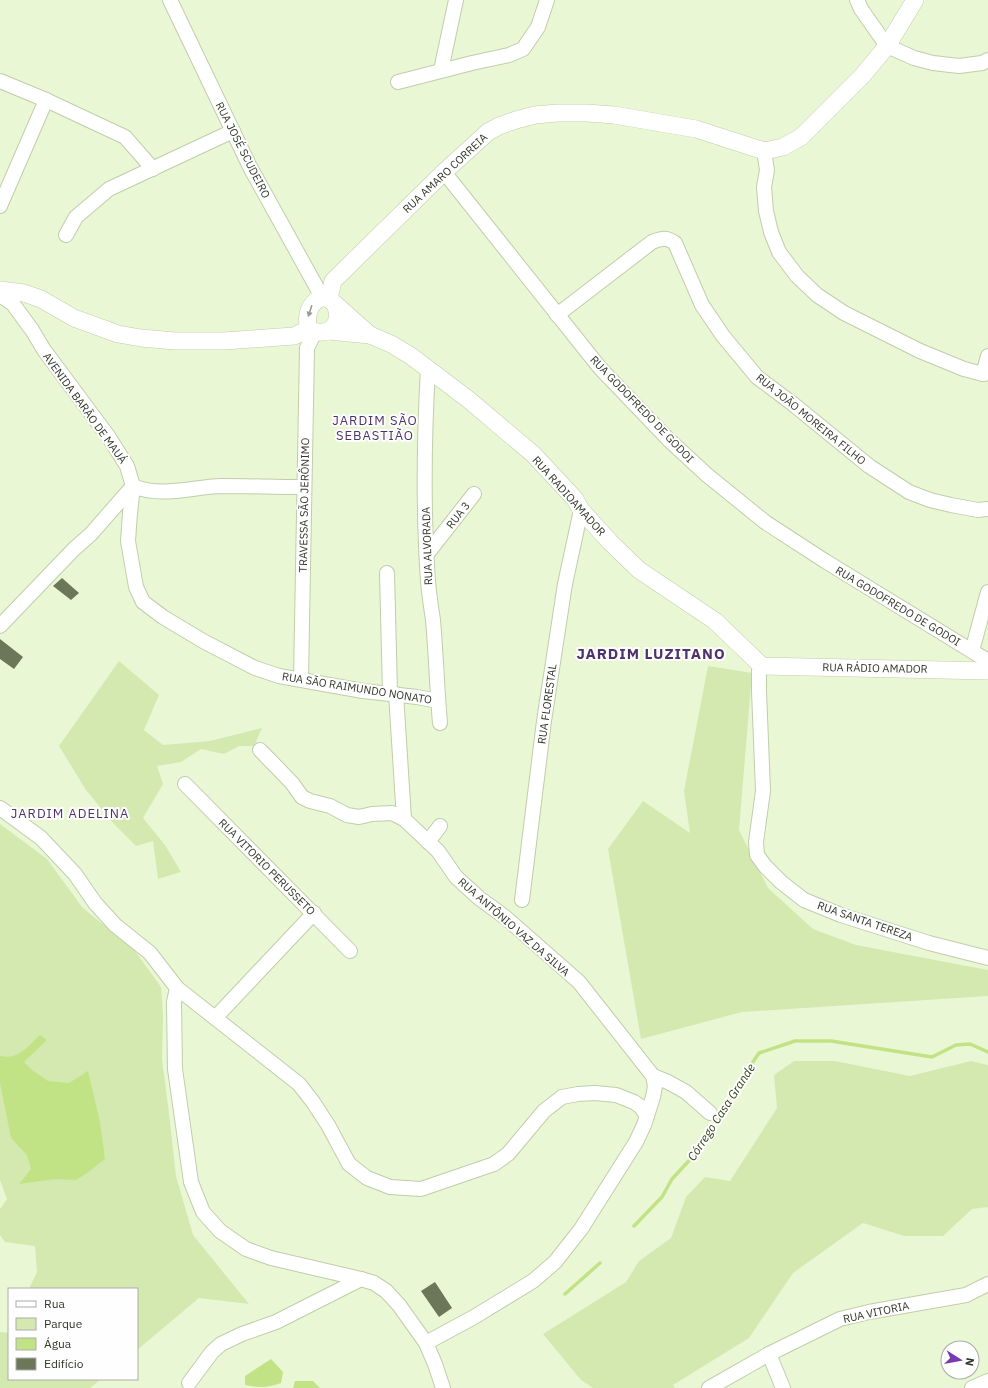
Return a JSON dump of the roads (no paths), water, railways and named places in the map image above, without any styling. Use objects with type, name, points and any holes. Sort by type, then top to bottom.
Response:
[{"type":"street","name":"RUA JOSÉ SCUDEIRO","points":[[170,0],[250,167],[328,300]]},
{"type":"street","points":[[441,70],[456,0]]},
{"type":"street","points":[[398,82],[441,70],[509,55],[523,49],[538,27],[547,0]]},
{"type":"street","points":[[857,0],[861,9],[888,46],[914,58],[933,63],[959,66],[982,63],[988,60]]},
{"type":"street","points":[[915,0],[888,46],[864,75],[801,137],[783,148],[764,150],[767,170],[764,187],[766,211],[771,232],[779,252],[797,276],[817,295],[844,312],[920,351],[964,368],[986,373],[988,356]]},
{"type":"street","points":[[0,81],[46,100],[125,137],[153,169]]},
{"type":"street","points":[[0,206],[46,100]]},
{"type":"street","name":"RUA AMARO CORREIA","points":[[328,300],[333,281],[444,172],[488,132],[516,120],[535,115],[558,113],[614,115],[696,129],[764,150]]},
{"type":"street","points":[[66,235],[76,217],[109,190],[233,131]]},
{"type":"street","name":"RUA GODOFREDO DE GODOI","points":[[444,172],[600,368],[669,440],[707,475],[765,522],[825,562],[988,661]]},
{"type":"street","name":"RUA JOÃO MOREIRA FILHO","points":[[557,315],[652,242],[660,239],[669,239],[675,243],[702,305],[723,336],[757,377],[793,404],[869,466],[909,492],[930,500],[978,510],[988,509]]},
{"type":"street","points":[[0,290],[24,293],[41,299],[74,318],[118,334],[175,341],[224,341],[294,336],[318,330],[336,323],[338,318],[338,312],[328,300],[314,301],[310,309],[307,322],[318,330]]},
{"type":"street","name":"AVENIDA BARÃO DE MAUÁ","points":[[0,295],[13,304],[32,330],[44,350],[108,436],[128,466],[133,486]]},
{"type":"street","name":"RUA RADIOAMADOR","points":[[328,300],[370,335],[405,352],[470,400],[533,454],[575,499],[581,510],[610,542],[639,570],[715,621],[762,666]]},
{"type":"street","name":"RUA RADIOAMADOR","points":[[318,330],[370,335]]},
{"type":"street","name":"TRAVESSA SÃO JERÔNIMO","points":[[301,679],[307,348],[318,330]]},
{"type":"street","name":"RUA ALVORADA","points":[[428,368],[424,465],[426,554],[433,620],[440,723]]},
{"type":"street","points":[[0,626],[74,549],[91,534],[133,486],[143,490],[157,492],[219,486],[304,487]]},
{"type":"street","name":"RUA SÃO RAIMUNDO NONATO","points":[[133,486],[128,541],[136,587],[143,602],[163,617],[203,641],[255,668],[279,676],[363,691],[438,701]]},
{"type":"street","name":"RUA 3","points":[[426,554],[474,494]]},
{"type":"street","name":"RUA FLORESTAL","points":[[522,900],[544,721],[565,584],[581,510]]},
{"type":"street","points":[[260,750],[292,783],[302,797],[310,801],[330,806],[347,815],[359,817],[372,814],[398,816],[387,572]]},
{"type":"street","points":[[960,670],[965,662],[966,647],[988,592]]},
{"type":"street","name":"RUA RÁDIO AMADOR","points":[[762,666],[988,671]]},
{"type":"street","name":"RUA SANTA TEREZA","points":[[762,666],[758,671],[763,791],[756,842],[757,855],[765,866],[781,882],[804,900],[841,915],[929,942],[988,958]]},
{"type":"street","name":"RUA VITORIO PERUSSETO","points":[[185,784],[350,951]]},
{"type":"street","points":[[0,808],[41,838],[75,874],[85,891],[115,925],[150,952],[177,988],[299,1084],[328,1125],[349,1164],[367,1178],[390,1187],[421,1189],[494,1164],[508,1154],[544,1111],[562,1097],[595,1093],[616,1095],[642,1107],[647,1116]]},
{"type":"street","name":"RUA ANTÔNIO VAZ DA SILVA","points":[[398,816],[438,851],[456,877],[479,898],[505,917],[579,982],[653,1076]]},
{"type":"street","points":[[428,842],[440,826]]},
{"type":"street","points":[[215,1018],[314,913]]},
{"type":"street","points":[[177,988],[174,1002],[175,1069],[191,1182],[203,1212],[220,1231],[246,1249],[271,1258],[374,1283],[386,1292],[398,1305],[426,1343],[443,1388]]},
{"type":"street","points":[[653,1076],[686,1092],[710,1113]]},
{"type":"street","points":[[426,1343],[474,1317],[533,1281],[555,1262],[581,1229],[636,1142],[647,1116],[655,1086],[653,1076]]},
{"type":"street","points":[[189,1383],[212,1352],[222,1344],[242,1334],[276,1322],[361,1279]]},
{"type":"street","name":"RUA VITORIA","points":[[709,1388],[769,1354],[840,1319],[869,1312],[966,1295],[988,1284]]},
{"type":"street","points":[[769,1354],[783,1388]]},
{"type":"street","points":[[972,1388],[988,1381]]},
{"type":"water","points":[[40,1035],[47,1040],[24,1062],[32,1070],[48,1081],[69,1083],[88,1071],[100,1122],[105,1159],[76,1180],[56,1179],[19,1184],[31,1169],[27,1155],[11,1138],[0,1083],[0,1056],[7,1057],[22,1052]]},
{"type":"water","points":[[271,1359],[283,1372],[281,1383],[263,1387],[245,1385],[245,1376]]},
{"type":"water","points":[[295,1381],[313,1381],[320,1388],[293,1388]]},
{"type":"waterway","name":"Córrego Casa Grande","points":[[634,1226],[662,1197],[672,1179],[697,1152],[759,1053],[795,1041],[831,1041],[932,1057],[956,1045],[970,1044],[988,1052]]},
{"type":"waterway","name":"Córrego Casa Grande","points":[[565,1294],[600,1263]]},
{"type":"district","name":"JARDIM SÃO SEBASTIÃO","points":[[375,428]]},
{"type":"district","name":"JARDIM LUZITANO","points":[[651,653]]},
{"type":"district","name":"JARDIM ADELINA","points":[[70,813]]}]
